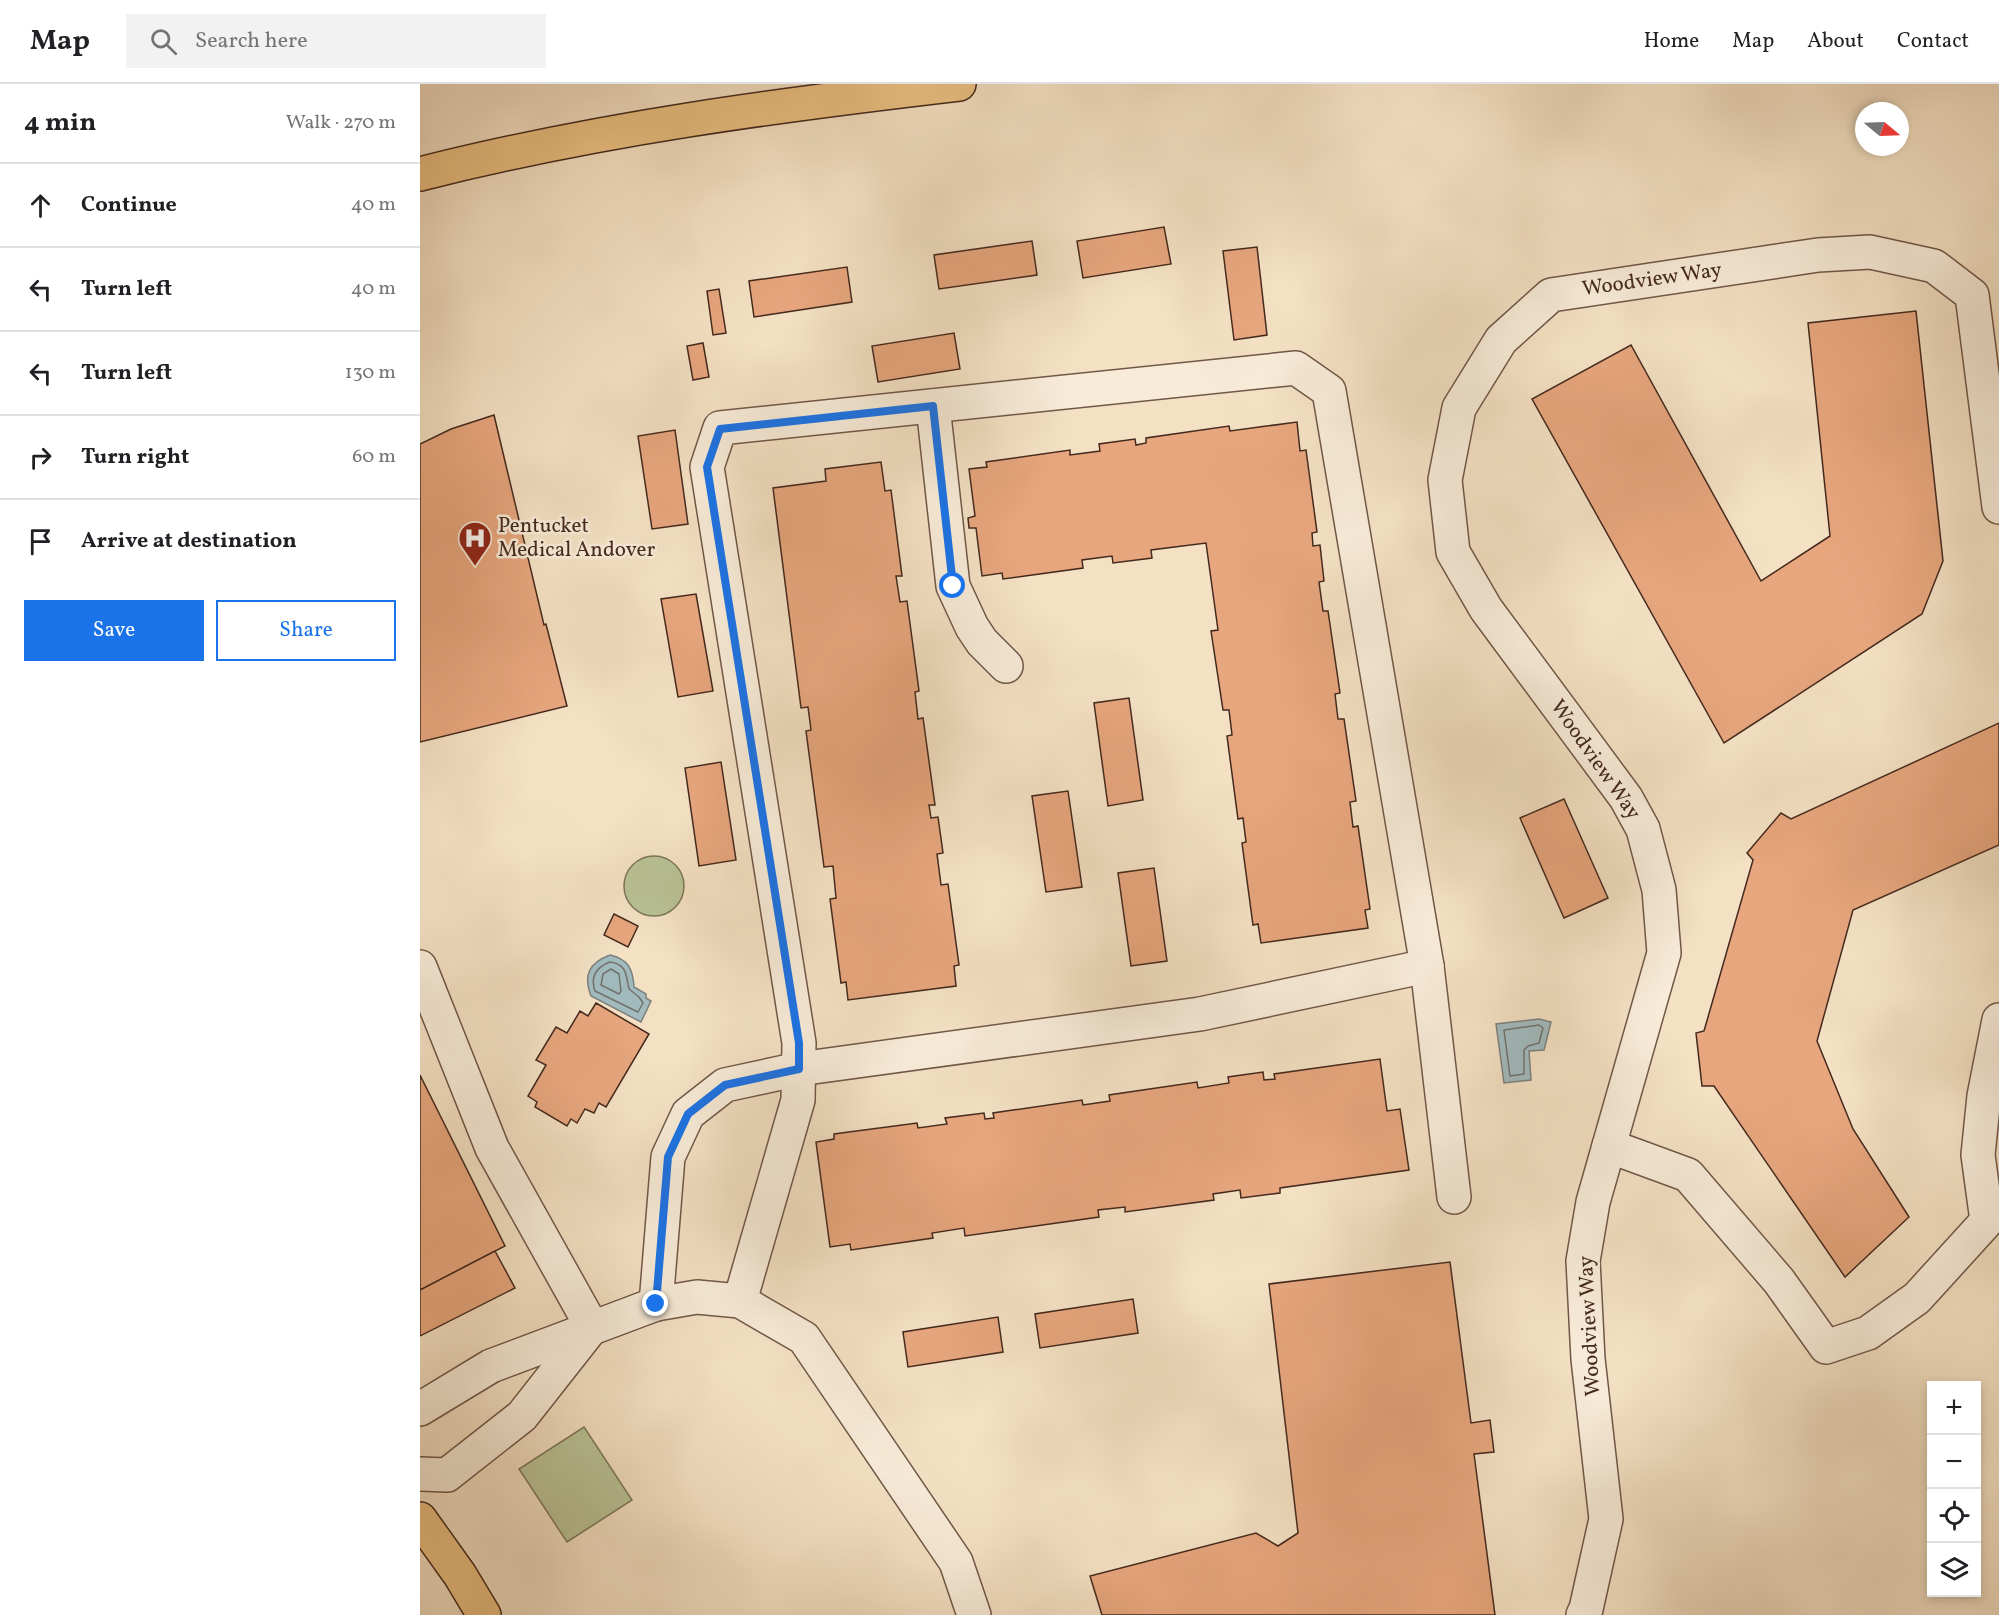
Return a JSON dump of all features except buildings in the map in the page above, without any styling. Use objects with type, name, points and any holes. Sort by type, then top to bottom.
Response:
[{"type":"main road","points":[[420,174],[540,146],[730,113],[959,84]]},
{"type":"main road","points":[[420,1519],[460,1575],[484,1615]]},
{"type":"lane","name":"Woodview Way","points":[[1583,1615],[1606,1519],[1588,1359],[1583,1261],[1593,1202],[1664,953],[1659,890],[1643,829],[1626,798],[1486,609],[1453,552],[1445,480],[1459,408],[1501,340],[1551,295],[1818,255],[1870,252],[1934,266],[1972,295],[1999,507]]},
{"type":"lane","points":[[740,1301],[798,1100],[799,1043],[707,467],[720,429],[1296,368],[1329,391],[1427,966],[1454,1197]]},
{"type":"lane","points":[[933,406],[953,586],[972,627],[982,642],[1006,666]]},
{"type":"lane","points":[[656,1304],[668,1157],[688,1114],[725,1085],[799,1069],[1200,1014],[1427,966]]},
{"type":"lane","points":[[420,967],[492,1148],[592,1327]]},
{"type":"lane","points":[[1609,1146],[1688,1175],[1779,1281],[1826,1347],[1868,1333],[1917,1298],[1987,1221],[1978,1155],[1984,1096],[1999,1020]]},
{"type":"lane","points":[[420,1409],[491,1366],[656,1304],[697,1297],[740,1301],[804,1338],[956,1562],[974,1615]]},
{"type":"lane","points":[[420,1474],[447,1475],[522,1416],[592,1327]]},
{"type":"green space","points":[[654,856],[675,865],[684,886],[675,907],[654,916],[633,907],[624,886],[633,865]]},
{"type":"green space","points":[[584,1427],[632,1500],[567,1542],[519,1469]]},
{"type":"water","points":[[610,955],[625,962],[631,970],[634,987],[646,994],[646,998],[651,1001],[641,1022],[591,996],[588,982],[590,971],[597,962]]},
{"type":"water","points":[[1539,1019],[1551,1022],[1544,1050],[1529,1051],[1531,1080],[1504,1083],[1496,1024]]},
{"type":"place","name":"Pentucket Medical Andover","points":[[475,567]]},
{"type":"route","points":[[656,1304],[668,1157],[688,1114],[725,1085],[799,1069],[799,1043],[707,467],[720,429],[933,406],[953,586]]}]
